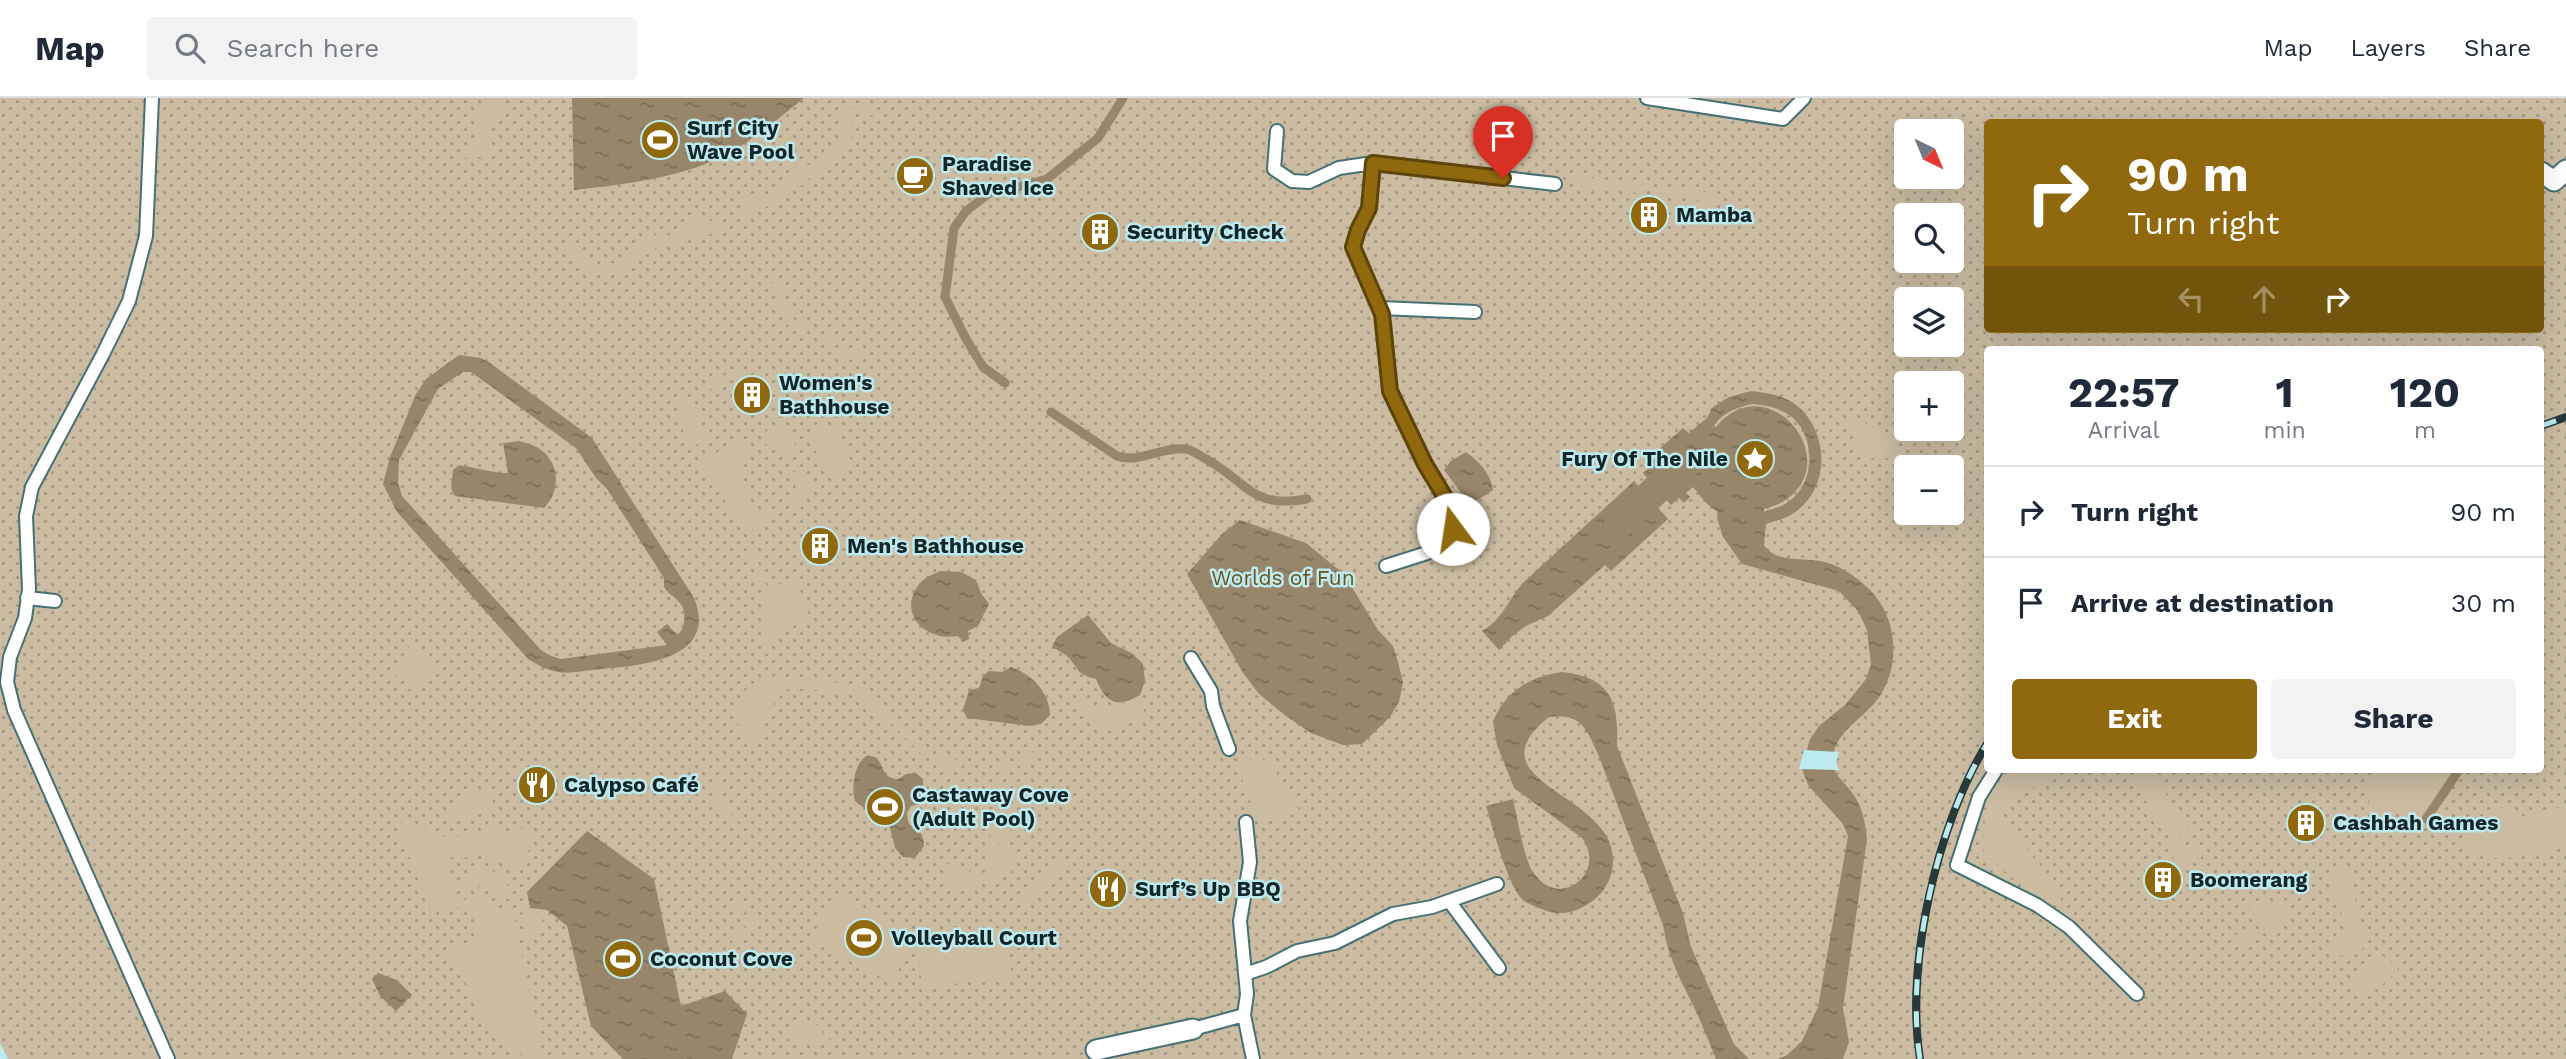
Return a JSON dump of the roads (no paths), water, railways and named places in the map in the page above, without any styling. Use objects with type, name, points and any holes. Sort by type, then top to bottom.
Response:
[{"type":"street","points":[[2544,174],[2554,181],[2566,170]]},
{"type":"street","points":[[1096,1050],[1193,1029]]},
{"type":"lane","points":[[152,98],[146,236],[129,301],[32,487],[26,516],[29,589],[24,618],[10,657],[7,682],[14,710],[168,1059]]},
{"type":"lane","points":[[1647,98],[1783,119],[1804,98]]},
{"type":"lane","points":[[1277,131],[1274,169],[1292,181],[1309,182],[1339,168],[1373,163],[1555,184]]},
{"type":"lane","points":[[1373,163],[1369,208],[1353,247],[1380,308],[1390,391],[1425,464],[1452,509],[1453,529],[1443,545],[1386,566]]},
{"type":"lane","points":[[1380,308],[1475,312]]},
{"type":"lane","points":[[27,598],[55,601]]},
{"type":"lane","points":[[1191,658],[1211,691],[1213,706],[1229,749]]},
{"type":"lane","points":[[1994,773],[1979,797],[1957,865],[2037,905],[2069,927],[2137,994]]},
{"type":"lane","points":[[1246,822],[1250,862],[1240,921],[1247,994],[1244,1015],[1253,1059]]},
{"type":"lane","points":[[1245,974],[1297,951],[1335,943],[1393,914],[1449,901],[1497,884]]},
{"type":"lane","points":[[1449,901],[1499,968]]},
{"type":"lane","points":[[1193,1029],[1244,1015]]},
{"type":"water","name":"Surf City Wave Pool","points":[[572,98],[804,98],[743,144],[705,164],[649,180],[574,190]]},
{"type":"water","points":[[459,355],[481,358],[592,438],[694,598],[699,618],[696,634],[686,646],[655,661],[574,672],[550,670],[528,659],[397,512],[383,484],[390,457],[416,394],[426,379]],"holes":[[[463,372],[471,372],[576,448],[596,478],[607,489],[664,578],[664,587],[683,609],[683,627],[677,635],[667,624],[657,632],[667,645],[561,659],[551,656],[541,650],[402,496],[398,483],[399,460],[438,389]]]},
{"type":"water","points":[[1751,391],[1790,401],[1801,409],[1810,421],[1821,449],[1819,479],[1813,492],[1792,514],[1766,524],[1764,545],[1785,558],[1820,561],[1852,574],[1881,603],[1891,630],[1893,660],[1885,688],[1870,708],[1848,728],[1834,753],[1835,771],[1860,807],[1867,839],[1843,1008],[1849,1042],[1843,1059],[1778,1059],[1787,1055],[1802,1041],[1818,1007],[1848,836],[1843,824],[1808,785],[1802,769],[1810,739],[1819,726],[1845,705],[1866,679],[1871,665],[1867,630],[1858,611],[1839,591],[1742,564],[1723,537],[1717,518],[1718,512],[1706,503],[1693,487],[1686,493],[1690,497],[1684,503],[1679,498],[1671,505],[1643,473],[1649,468],[1645,463],[1652,457],[1657,462],[1663,456],[1658,450],[1683,428],[1689,433],[1707,418],[1713,407],[1729,397]],"holes":[[[1752,404],[1773,408],[1793,418],[1801,427],[1809,450],[1807,475],[1795,496],[1780,507],[1764,512],[1764,509],[1784,501],[1801,484],[1807,464],[1804,443],[1793,425],[1777,412],[1757,406],[1736,410],[1714,426],[1730,411]],[[1754,442],[1767,447],[1772,456],[1769,467],[1756,475],[1744,470],[1741,461],[1743,449]]]},
{"type":"water","points":[[519,441],[540,449],[555,469],[553,494],[544,508],[455,496],[451,488],[453,470],[459,465],[508,473],[503,443]]},
{"type":"water","points":[[1466,452],[1484,468],[1493,490],[1473,503],[1465,498],[1444,470],[1451,461]]},
{"type":"water","points":[[1634,481],[1668,519],[1611,571],[1605,565],[1548,616],[1526,626],[1499,650],[1482,631],[1500,615],[1523,583]]},
{"type":"water","points":[[1240,520],[1306,543],[1344,574],[1378,630],[1393,646],[1403,682],[1399,702],[1390,717],[1362,744],[1343,745],[1311,733],[1259,694],[1243,673],[1187,574],[1223,533]]},
{"type":"water","points":[[940,571],[961,572],[976,580],[989,604],[978,626],[968,631],[969,639],[963,642],[958,636],[946,637],[925,629],[913,614],[911,604],[914,593],[923,580]]},
{"type":"water","points":[[1088,615],[1111,643],[1133,654],[1143,664],[1145,681],[1140,695],[1125,702],[1113,701],[1104,694],[1096,679],[1082,673],[1066,656],[1052,647],[1057,637]]},
{"type":"water","points":[[1011,667],[1038,685],[1047,699],[1050,715],[1041,724],[1029,726],[967,718],[963,710],[969,690],[979,688],[983,676],[989,671],[1002,672]]},
{"type":"water","points":[[1562,672],[1592,679],[1609,694],[1616,717],[1617,746],[1683,913],[1691,947],[1734,1044],[1749,1059],[1716,1059],[1674,965],[1663,925],[1598,754],[1586,730],[1568,717],[1549,717],[1540,725],[1528,740],[1525,757],[1532,771],[1585,812],[1601,828],[1611,848],[1610,877],[1605,888],[1593,900],[1579,909],[1561,913],[1547,911],[1526,902],[1512,883],[1486,806],[1513,799],[1527,858],[1533,872],[1543,883],[1555,888],[1566,888],[1585,875],[1589,864],[1588,851],[1582,838],[1514,788],[1497,745],[1493,721],[1505,701],[1520,687],[1539,677]]},
{"type":"water","name":"Castaway Cove (Adult Pool)","points":[[868,755],[877,758],[889,777],[898,779],[906,774],[916,773],[923,779],[923,803],[911,806],[907,813],[908,822],[924,840],[924,846],[915,858],[903,857],[895,848],[890,828],[855,801],[855,776],[863,758]]},
{"type":"water","name":"Coconut Cove","points":[[587,831],[654,879],[681,1006],[725,991],[747,1014],[732,1059],[623,1059],[591,1026],[567,926],[547,910],[530,908],[527,892]]},
{"type":"water","points":[[378,973],[397,980],[412,995],[396,1011],[380,996],[372,979]]},
{"type":"waterway","points":[[1005,383],[983,367],[945,297],[954,228],[966,211],[995,189],[1012,189],[1047,179],[1098,138],[1123,98]]},
{"type":"waterway","points":[[1051,412],[1117,456],[1133,458],[1186,449],[1262,497],[1288,501],[1307,499]]},
{"type":"waterway","points":[[1619,524],[1685,463]]},
{"type":"waterway","points":[[2426,819],[2457,773]]},
{"type":"railway","points":[[2544,425],[2566,417]]},
{"type":"railway","points":[[1920,1059],[1917,981],[1929,896],[1954,813],[1984,749]]},
{"type":"place","name":"Surf City Wave Pool","points":[[660,140]]},
{"type":"place","name":"Paradise Shaved Ice","points":[[915,176]]},
{"type":"place","name":"Mamba","points":[[1649,215]]},
{"type":"place","name":"Security Check","points":[[1100,232]]},
{"type":"place","name":"Women's Bathhouse","points":[[752,395]]},
{"type":"place","name":"Fury Of The Nile","points":[[1755,459]]},
{"type":"place","name":"Men's Bathhouse","points":[[820,546]]},
{"type":"place","name":"Calypso Café","points":[[537,785]]},
{"type":"place","name":"Castaway Cove (Adult Pool)","points":[[885,807]]},
{"type":"place","name":"Cashbah Games","points":[[2306,823]]},
{"type":"place","name":"Boomerang","points":[[2163,880]]},
{"type":"place","name":"Surf’s Up BBQ","points":[[1108,889]]},
{"type":"place","name":"Volleyball Court","points":[[864,938]]},
{"type":"place","name":"Coconut Cove","points":[[623,959]]},
{"type":"park label","name":"Worlds of Fun","points":[[1283,578]]}]
